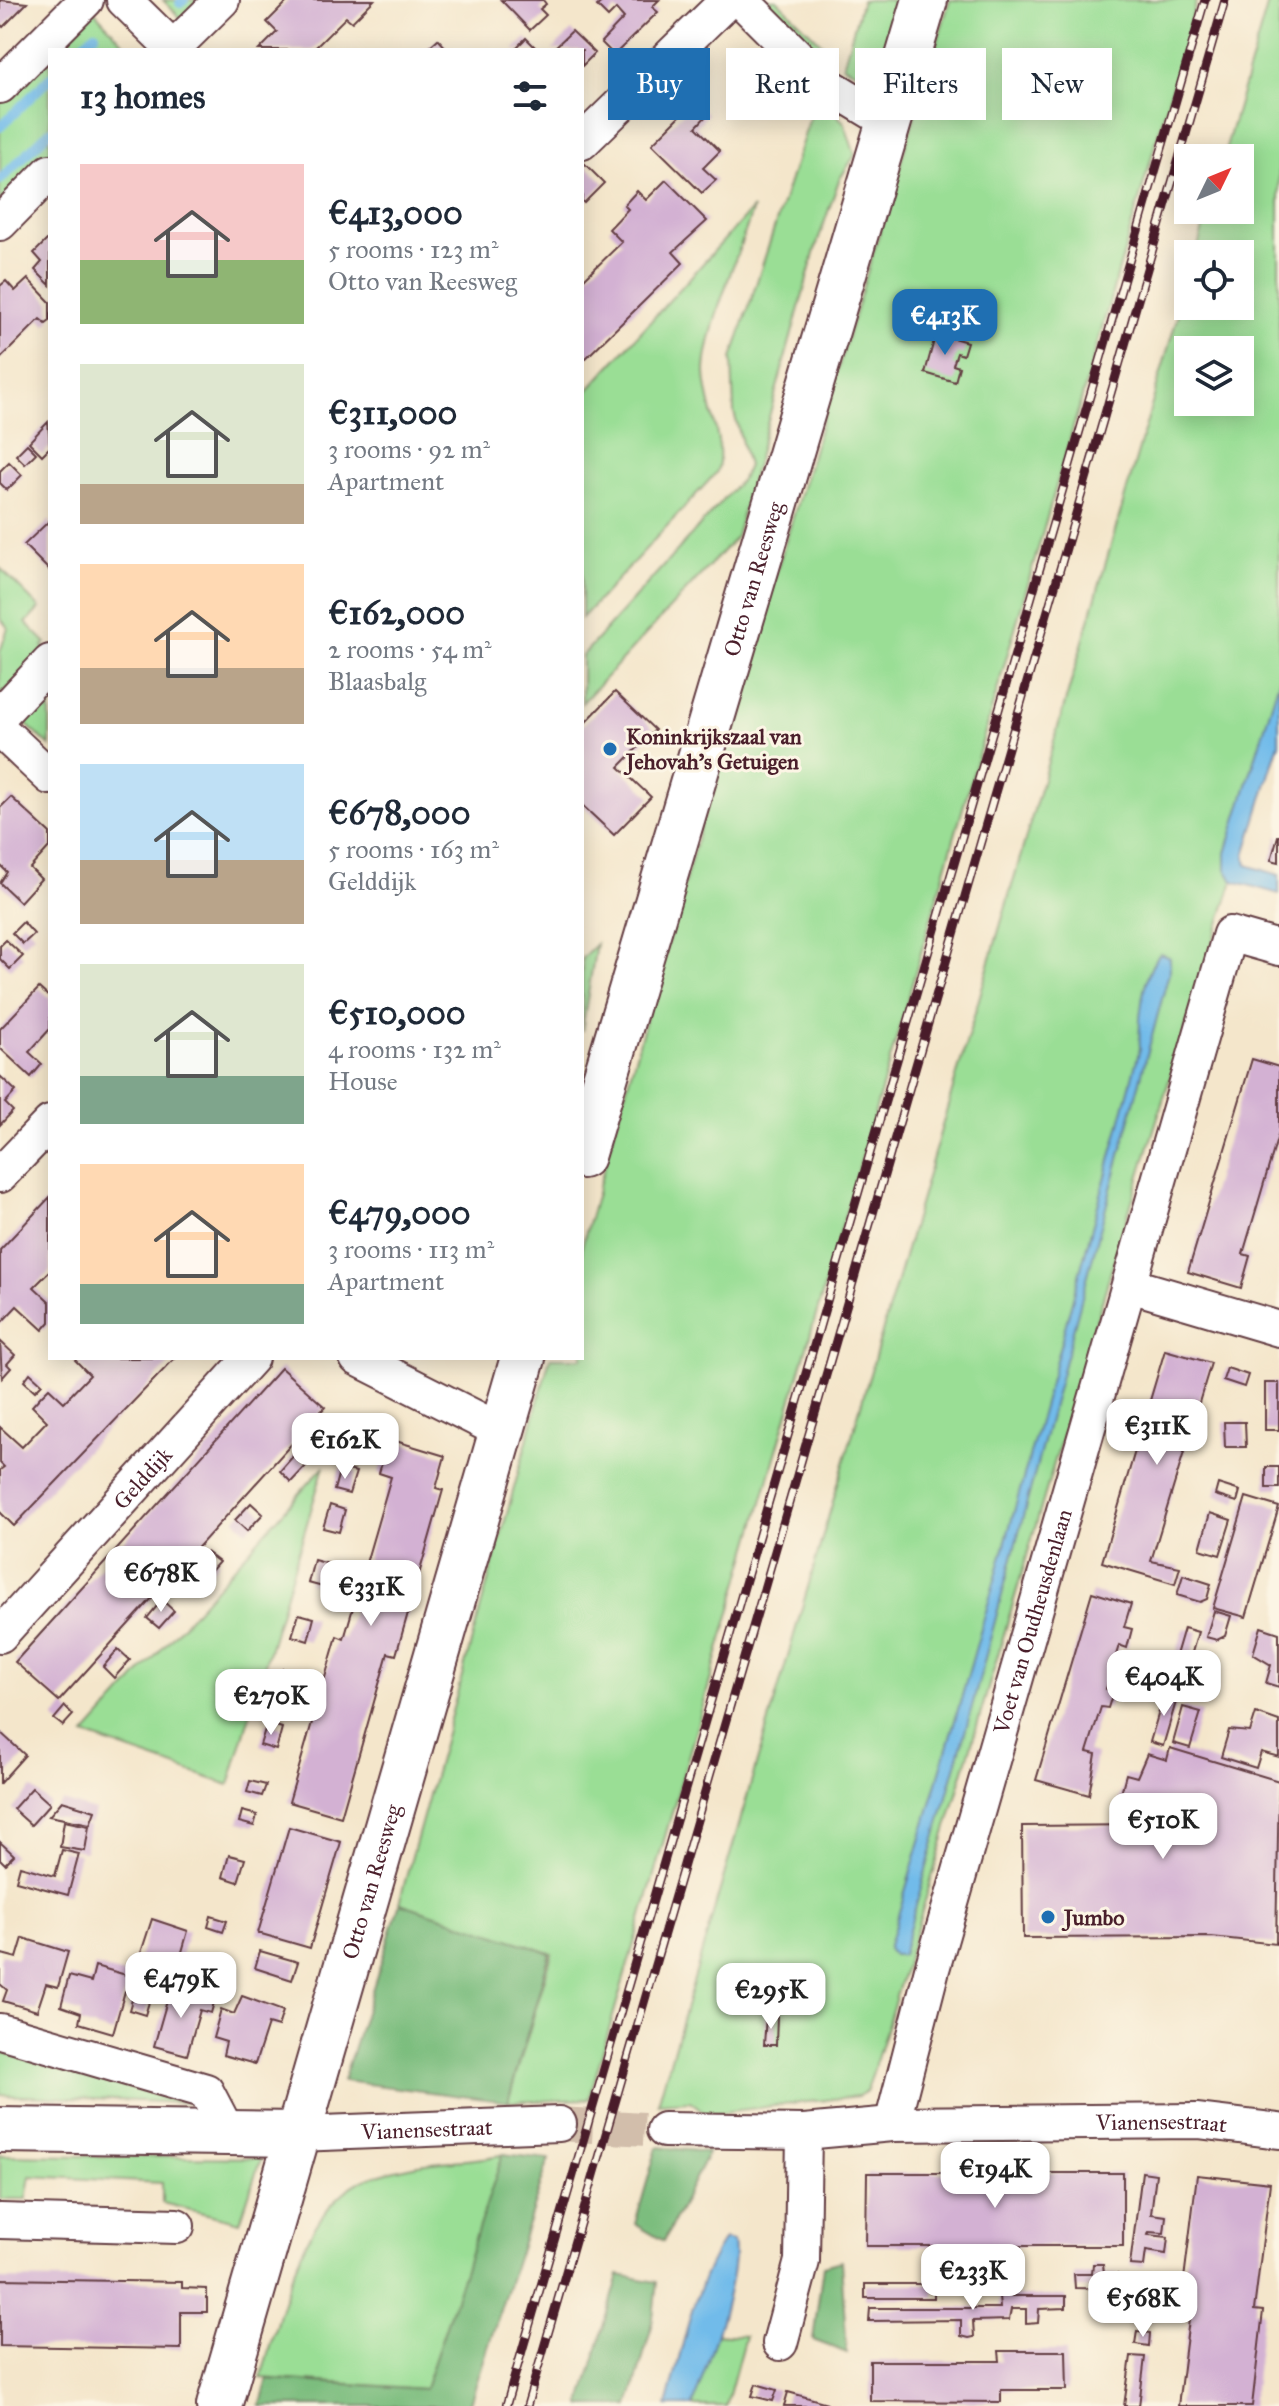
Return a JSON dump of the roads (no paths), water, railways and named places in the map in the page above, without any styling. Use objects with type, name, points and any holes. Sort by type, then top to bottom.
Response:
[{"type":"street","points":[[0,86],[86,0]]},
{"type":"street","points":[[124,0],[171,48]]},
{"type":"street","points":[[173,48],[222,0]]},
{"type":"street","points":[[584,140],[728,0]]},
{"type":"street","points":[[741,0],[823,82],[889,122]]},
{"type":"street","name":"Otto van Reesweg","points":[[584,1149],[925,0]]},
{"type":"street","points":[[0,223],[48,174]]},
{"type":"street","points":[[0,715],[48,664]]},
{"type":"street","points":[[0,730],[48,775]]},
{"type":"street","name":"Voet van Oudheusdenlaan","points":[[892,2124],[932,1969],[1230,934],[1279,948]]},
{"type":"street","points":[[0,1175],[48,1125]]},
{"type":"street","points":[[1130,1285],[1279,1329]]},
{"type":"street","name":"Gelddijk","points":[[0,1635],[249,1360]]},
{"type":"street","points":[[361,1360],[503,1432]]},
{"type":"street","name":"Otto van Reesweg","points":[[219,2406],[522,1360]]},
{"type":"street","points":[[0,2031],[206,2091],[228,2133]]},
{"type":"street","name":"Vianensestraat","points":[[664,2130],[804,2132],[892,2124],[1198,2121],[1279,2131]]},
{"type":"street","name":"Vianensestraat","points":[[297,2134],[559,2124]]},
{"type":"street","points":[[0,2130],[297,2134]]},
{"type":"street","points":[[780,2343],[802,2261],[804,2132]]},
{"type":"street","points":[[0,2221],[177,2226]]},
{"type":"water","points":[[1279,681],[1279,743],[1245,855],[1247,865],[1279,875],[1279,894],[1233,881],[1226,869],[1226,853]]},
{"type":"water","points":[[1160,954],[1170,958],[1170,969],[966,1729],[902,1955],[893,1955],[888,1949],[1049,1387],[1140,1048],[1145,985]]},
{"type":"water","points":[[724,2239],[733,2241],[734,2258],[727,2300],[693,2406],[667,2406],[696,2299]]},
{"type":"waterway","points":[[180,3],[184,0]]},
{"type":"waterway","points":[[80,48],[95,34]]},
{"type":"waterway","points":[[0,127],[48,80]]},
{"type":"waterway","points":[[0,180],[48,133]]},
{"type":"tunnel","points":[[559,2124],[664,2130]]},
{"type":"railway","points":[[506,2406],[1205,0]]},
{"type":"railway","points":[[527,2406],[1225,0]]},
{"type":"place","name":"Koninkrijkszaal van Jehovah's Getuigen","points":[[610,749]]},
{"type":"place","name":"Jumbo","points":[[1048,1917]]}]
